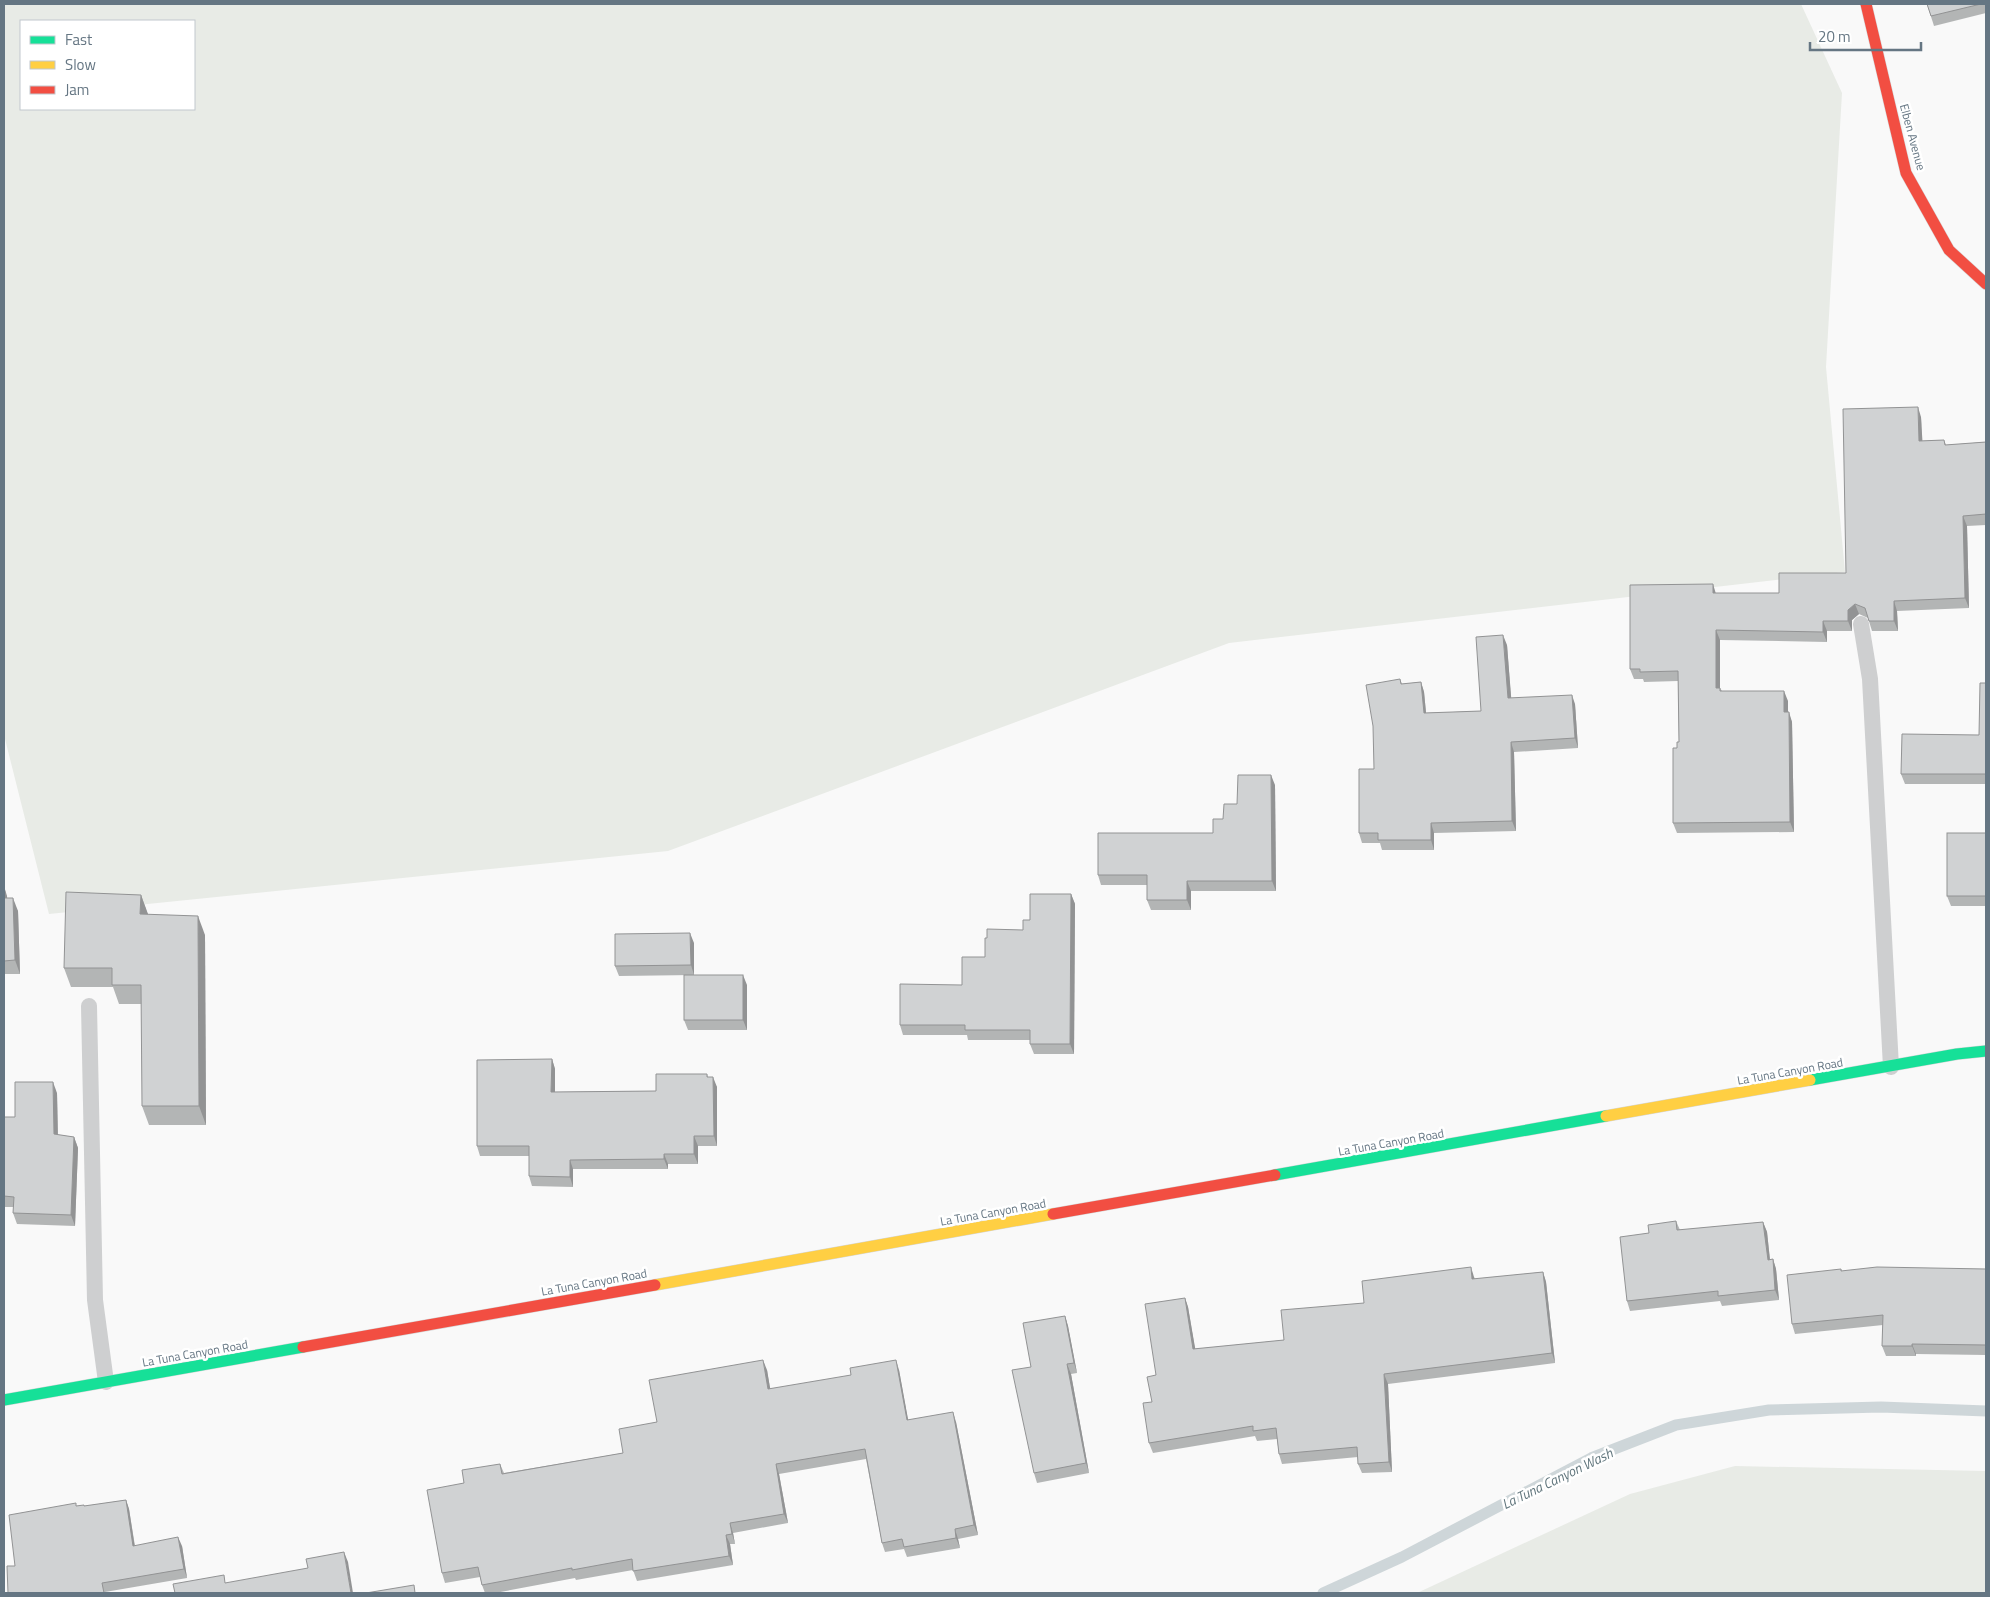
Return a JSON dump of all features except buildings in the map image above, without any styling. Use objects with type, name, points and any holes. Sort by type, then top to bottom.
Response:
[{"type":"main road","name":"Elben Avenue","points":[[1866,4],[1906,173],[1948,250],[1986,284]]},
{"type":"main road","name":"La Tuna Canyon Road","points":[[4,1400],[1986,1051]]},
{"type":"lane","points":[[1861,624],[1870,679],[1891,1067]]},
{"type":"lane","points":[[89,1006],[94,1300],[106,1382]]},
{"type":"shaded area","points":[[4,4],[1801,4],[1842,93],[1826,367],[1845,572],[1229,643],[668,851],[49,914],[4,735]]},
{"type":"shaded area","points":[[1735,1466],[1986,1471],[1986,1593],[1417,1593],[1630,1494]]},
{"type":"waterway","name":"La Tuna Canyon Wash","points":[[1323,1593],[1402,1557],[1591,1458],[1676,1425],[1769,1410],[1881,1407],[1986,1411]]},
{"type":"traffic: fast","points":[[1810,1080],[1957,1054],[1986,1051]]},
{"type":"traffic: fast","points":[[1275,1175],[1606,1116]]},
{"type":"traffic: fast","points":[[4,1400],[303,1347]]},
{"type":"traffic: slow","points":[[1606,1116],[1810,1080]]},
{"type":"traffic: slow","points":[[655,1285],[1053,1214]]},
{"type":"traffic: jam","points":[[1866,4],[1906,173],[1949,250],[1986,284]]},
{"type":"traffic: jam","points":[[1053,1214],[1275,1175]]},
{"type":"traffic: jam","points":[[303,1347],[655,1285]]}]
